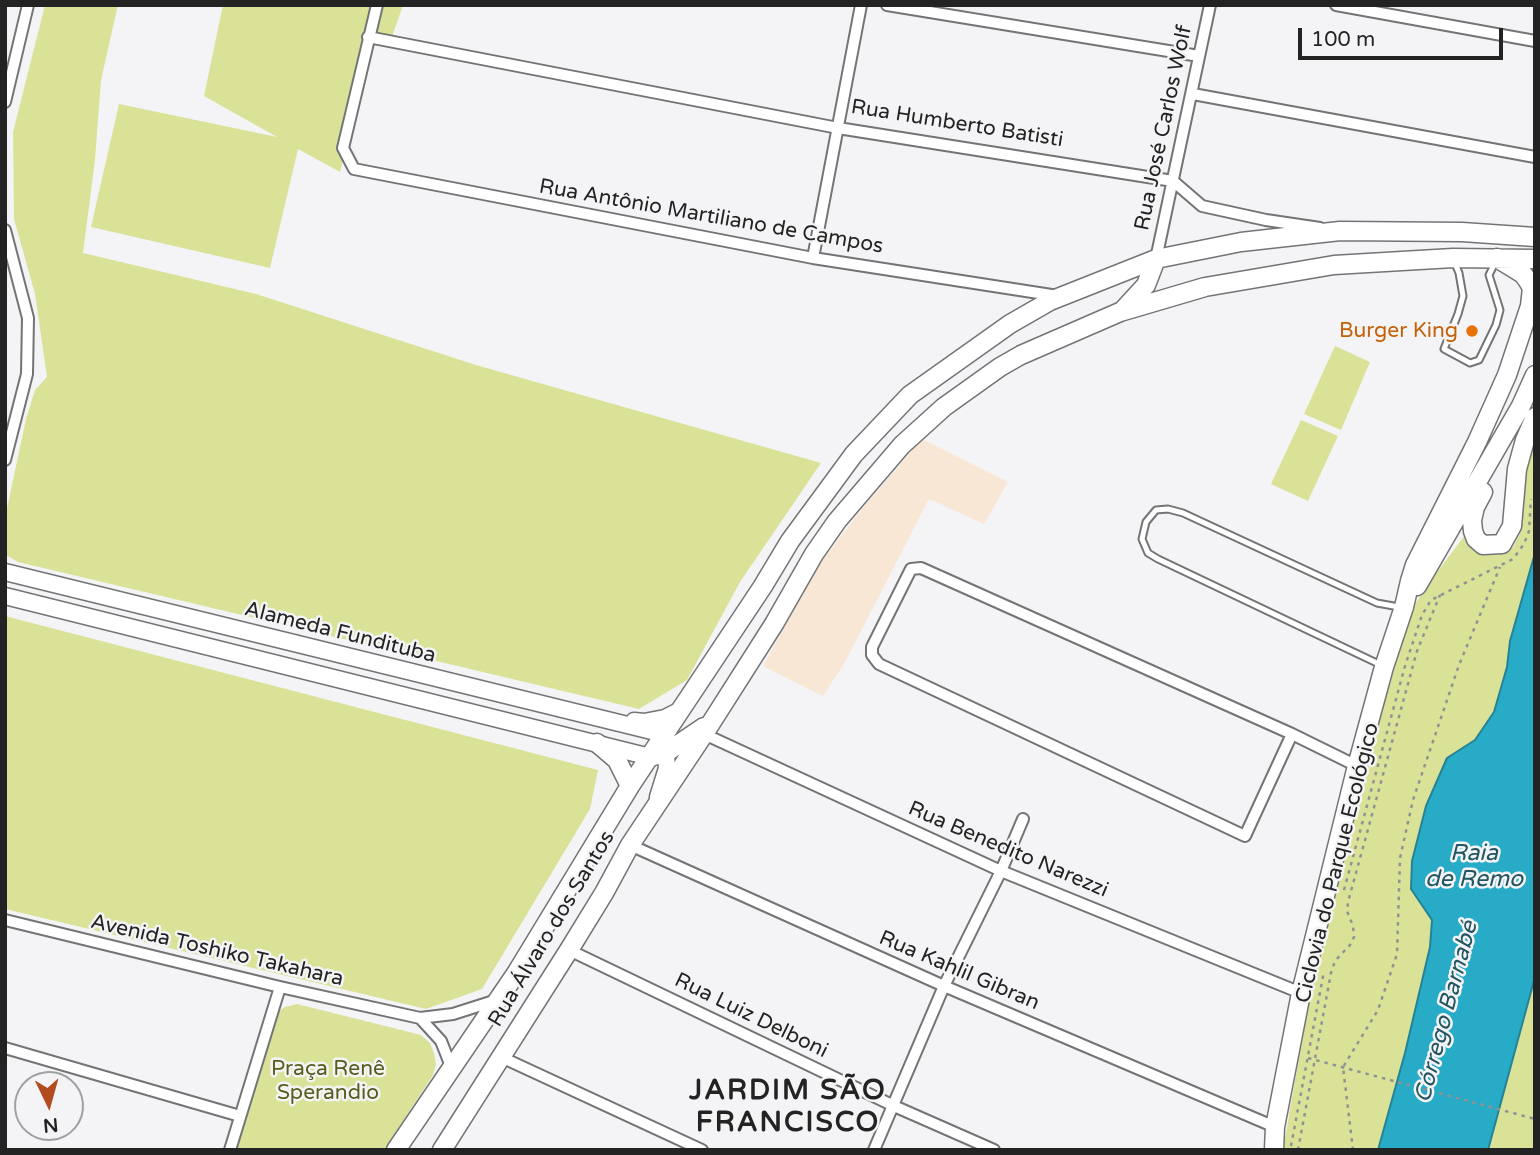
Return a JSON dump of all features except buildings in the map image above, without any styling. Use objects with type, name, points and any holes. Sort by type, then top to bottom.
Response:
[{"type":"main road","points":[[396,1150],[500,999],[630,786],[660,748],[681,710],[790,541],[855,454],[911,395],[1010,324],[1061,297],[1156,259],[1241,242],[1340,231],[1462,232],[1535,237]]},
{"type":"main road","name":"Rua Álvaro dos Santos","points":[[442,1150],[569,950],[630,845],[774,624],[814,554],[837,521],[902,445],[944,407],[999,367],[1021,355],[1120,312],[1205,287],[1334,265],[1453,258],[1535,259]]},
{"type":"main road","points":[[1274,1150],[1275,1127],[1301,993],[1384,667],[1415,565],[1502,386],[1530,306],[1532,288],[1528,281],[1497,258]]},
{"type":"main road","points":[[1120,312],[1146,285],[1156,259]]},
{"type":"main road","points":[[1404,607],[1521,406],[1535,375]]},
{"type":"main road","points":[[1496,449],[1494,463],[1472,520],[1476,539],[1483,545],[1493,546],[1502,544],[1512,526],[1517,469],[1535,417]]},
{"type":"main road","points":[[790,541],[814,554]]},
{"type":"main road","name":"Alameda Fundituba","points":[[5,572],[590,717],[660,748]]},
{"type":"main road","points":[[5,596],[597,743],[660,748],[709,727]]},
{"type":"main road","points":[[590,717],[643,722],[665,718],[681,710]]},
{"type":"main road","points":[[597,743],[617,760],[630,786]]},
{"type":"main road","points":[[655,807],[667,768],[660,748]]},
{"type":"street","points":[[5,102],[28,5]]},
{"type":"street","points":[[368,37],[377,5]]},
{"type":"street","points":[[813,258],[861,5]]},
{"type":"street","points":[[887,5],[1199,56]]},
{"type":"street","name":"Rua José Carlos Wolf","points":[[1156,259],[1210,5]]},
{"type":"street","points":[[1336,5],[1535,41]]},
{"type":"street","name":"Rua Humberto Batisti","points":[[368,37],[838,128],[1173,181]]},
{"type":"street","name":"Rua Antônio Martiliano de Campos","points":[[368,37],[343,148],[354,169],[813,258],[1061,297]]},
{"type":"street","points":[[1192,94],[1535,157]]},
{"type":"street","points":[[1173,181],[1202,206],[1266,220],[1340,231]]},
{"type":"street","points":[[5,230],[28,318],[27,374],[5,460]]},
{"type":"street","points":[[1292,734],[1245,836],[878,664],[872,655],[872,648],[911,569],[921,568],[1292,734],[1357,766]]},
{"type":"street","name":"Rua Benedito Narezzi","points":[[709,727],[1002,871],[1301,993]]},
{"type":"street","points":[[874,1150],[944,986],[1002,871],[1023,819]]},
{"type":"street","name":"Rua Kahlil Gibran","points":[[630,845],[944,986],[1275,1127]]},
{"type":"street","name":"Avenida Toshiko Takahara","points":[[5,920],[280,987],[421,1018]]},
{"type":"street","name":"Rua Luiz Delboni","points":[[569,950],[894,1106],[994,1150]]},
{"type":"street","points":[[230,1150],[280,987]]},
{"type":"street","points":[[421,1018],[453,1014],[500,999]]},
{"type":"street","points":[[421,1018],[441,1041],[452,1069]]},
{"type":"street","points":[[5,1048],[240,1116]]},
{"type":"street","points":[[501,1056],[702,1150]]},
{"type":"lane","points":[[1453,258],[1459,273],[1462,296],[1444,349],[1470,363],[1479,360],[1496,325],[1500,310],[1489,275],[1497,258]]},
{"type":"lane","points":[[1384,667],[1148,553],[1142,539],[1146,522],[1156,510],[1168,509],[1184,513],[1377,603],[1404,607]]},
{"type":"path","points":[[1353,1150],[1343,1067],[1378,1010],[1397,954],[1400,858],[1413,800],[1459,665],[1500,566]]},
{"type":"path","name":"Ciclovia do Parque Ecológico","points":[[1316,1060],[1331,973],[1335,961],[1354,937],[1347,911],[1348,902],[1417,652],[1440,595],[1431,600],[1417,629],[1341,901]]},
{"type":"path","name":"Ciclovia do Parque Ecológico","points":[[1290,1150],[1326,960]]},
{"type":"path","points":[[1308,1058],[1535,1119]]},
{"type":"path","points":[[1298,1150],[1316,1060]]},
{"type":"shaded area","points":[[922,439],[1008,482],[984,524],[929,499],[844,664],[823,696],[763,666],[818,566]]},
{"type":"green space","points":[[45,5],[118,5],[101,80],[95,160],[83,253],[256,294],[476,365],[821,463],[740,582],[687,680],[639,709],[18,562],[6,555],[5,518],[26,419],[35,390],[47,377],[35,294],[14,219],[13,132]]},
{"type":"green space","points":[[223,5],[381,5],[340,172],[298,149],[270,268],[91,227],[119,104],[277,137],[204,96]]},
{"type":"green space","points":[[383,5],[403,5],[392,37],[376,33]]},
{"type":"green space","points":[[1335,346],[1370,362],[1341,430],[1304,414]]},
{"type":"green space","points":[[1301,420],[1338,436],[1308,501],[1271,484]]},
{"type":"green space","points":[[1535,438],[1535,1150],[1283,1150],[1315,966],[1361,782],[1404,636],[1416,603],[1425,588],[1465,535],[1473,548],[1483,554],[1500,554],[1513,547],[1520,534],[1526,463]]},
{"type":"green space","points":[[5,616],[598,770],[590,809],[482,989],[426,1009],[5,909]]},
{"type":"green space","name":"Praça Renê Sperandio","points":[[297,1004],[421,1035],[430,1043],[436,1064],[433,1075],[384,1150],[236,1150],[276,1013]]},
{"type":"water","name":"Raia de Remo","points":[[1535,553],[1535,977],[1488,1150],[1378,1150],[1430,947],[1432,920],[1411,889],[1412,861],[1426,806],[1447,758],[1475,740],[1494,712],[1507,667],[1510,641]]},
{"type":"place","name":"Burger King","points":[[1472,331]]},
{"type":"district","name":"JARDIM SÃO FRANCISCO","points":[[788,1108]]},
{"type":"water label","name":"Córrego Barnabé","points":[[1447,1012]]}]
